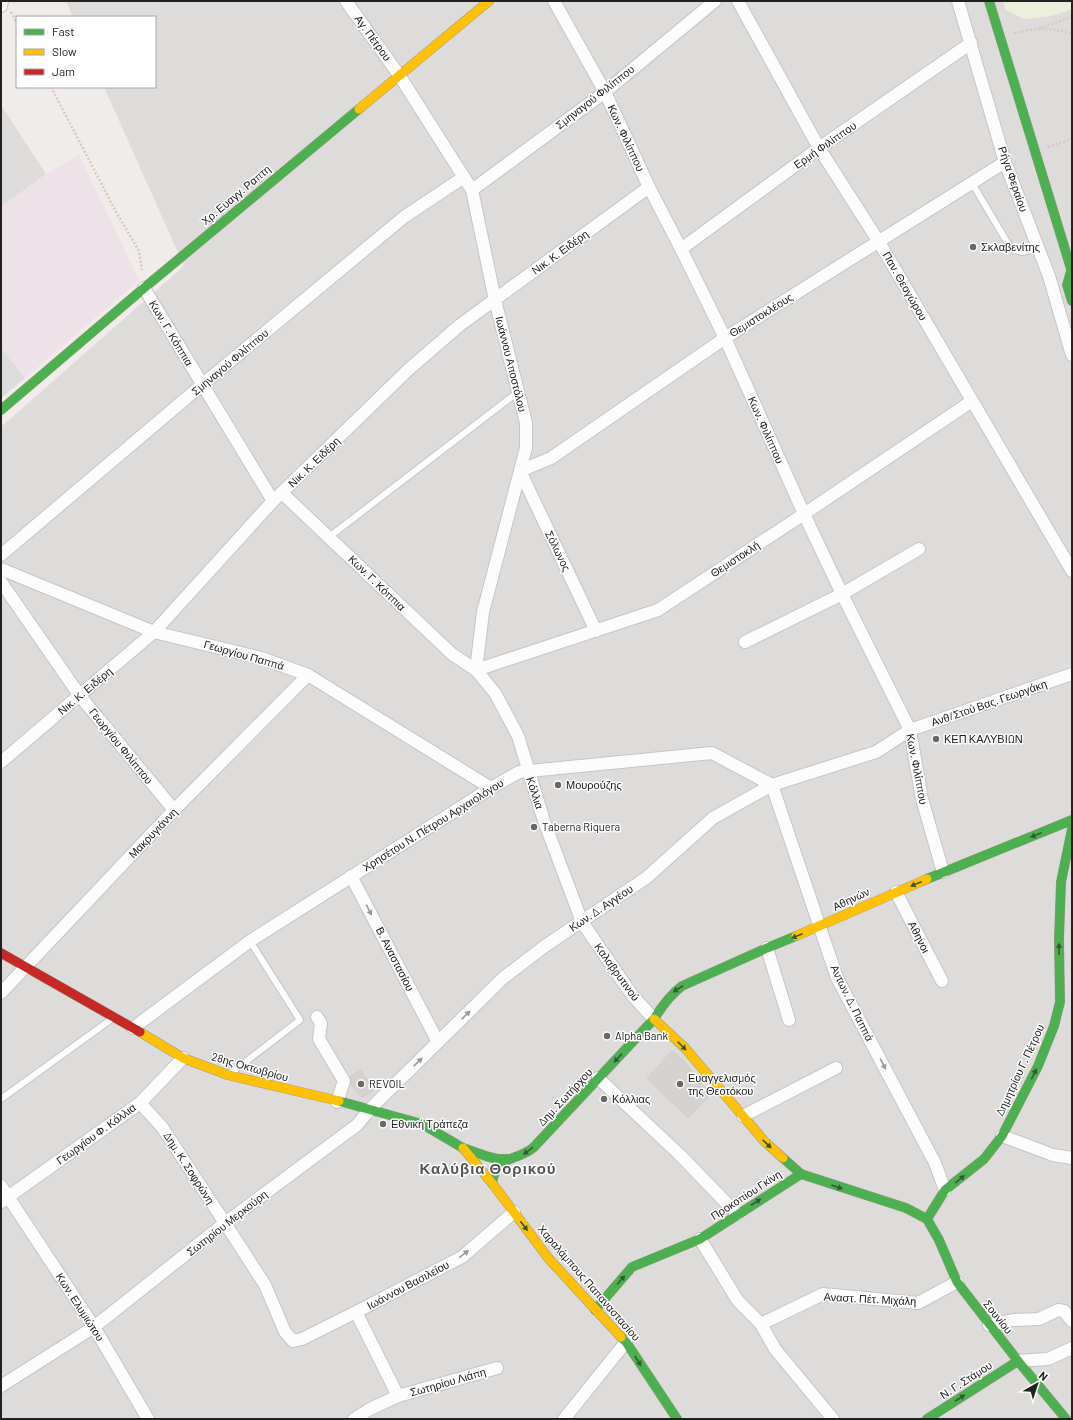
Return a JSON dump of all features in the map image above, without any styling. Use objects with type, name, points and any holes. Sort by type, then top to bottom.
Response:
[{"type":"main road","name":"Χρ. Ευαγγ. Ραπτη","points":[[1,410],[144,288],[489,1]]},
{"type":"main road","points":[[989,1],[1071,272],[1067,285],[1072,301]]},
{"type":"main road","name":"Αθηνών","points":[[654,1019],[665,1001],[673,992],[682,986],[767,948],[820,927],[896,892],[1072,820]]},
{"type":"main road","name":"Δημητρίου Γ. Πέτρου","points":[[927,1219],[945,1190],[984,1159],[1002,1136],[1038,1066],[1054,1026],[1060,1002],[1059,939],[1061,882],[1072,829]]},
{"type":"main road","name":"28ης Οκτωβρίου","points":[[1,953],[183,1058],[228,1075],[370,1109],[422,1124],[463,1148],[489,1157],[510,1159]]},
{"type":"main road","points":[[654,1019],[685,1048],[765,1142],[801,1174],[906,1208],[927,1219]]},
{"type":"main road","name":"Δημ. Σωτήρχου","points":[[492,1183],[497,1166],[510,1159],[521,1156],[533,1148],[654,1019]]},
{"type":"main road","name":"Χαραλάμπους Παπαναστασίου","points":[[463,1148],[492,1183],[549,1259],[626,1342],[677,1419]]},
{"type":"main road","name":"Προκοπίου Γκίνη","points":[[595,1310],[632,1268],[700,1239],[801,1174]]},
{"type":"main road","name":"Σουνίου","points":[[927,1219],[938,1240],[956,1282],[1066,1419]]},
{"type":"main road","name":"Ν. Γ. Στάμου","points":[[927,1419],[1018,1361]]},
{"type":"street","points":[[1,6],[2,1]]},
{"type":"street","name":"Αγ. Πέτρου","points":[[346,1],[399,75]]},
{"type":"street","name":"Κων. Φιλίππου","points":[[554,1],[605,92],[649,187],[725,338],[804,514],[842,594],[910,730],[922,799],[943,872]]},
{"type":"street","name":"Σμηναγού Φιλίππου","points":[[472,190],[605,92],[715,1]]},
{"type":"street","name":"Παν. Θεογώρου","points":[[738,1],[820,148],[879,242],[1072,571]]},
{"type":"street","name":"Ρήγα Φεραίου","points":[[958,1],[1005,162],[1048,276],[1072,355]]},
{"type":"street","name":"Ερμή Φιλίππου","points":[[681,249],[820,148],[971,42]]},
{"type":"street","name":"Ιωάννου Αποστόλου","points":[[399,75],[472,190],[495,300],[526,423],[526,448],[483,612],[476,670]]},
{"type":"street","name":"Θεμιστοκλέους","points":[[520,471],[551,458],[725,338],[1005,162]]},
{"type":"street","name":"Σμηναγού Φιλίππου","points":[[1,555],[203,384],[404,217],[464,177]]},
{"type":"street","name":"Νικ. Κ. Ειδέρη","points":[[1,762],[154,632],[278,497],[409,369],[460,325],[649,187]]},
{"type":"street","points":[[1048,276],[1071,272]]},
{"type":"street","name":"Κων. Γ. Κόππια","points":[[144,288],[203,384],[278,497],[329,537],[452,654],[476,670]]},
{"type":"street","name":"Θεμιστοκλή","points":[[476,670],[658,610],[972,401]]},
{"type":"street","name":"Σόλωνος","points":[[520,471],[596,631]]},
{"type":"street","points":[[745,642],[842,594],[919,549]]},
{"type":"street","name":"Γεωργίου Παππά","points":[[1,570],[154,632],[261,658],[308,675],[491,788]]},
{"type":"street","name":"Γεωργίου Φιλίππου","points":[[1,582],[80,696],[174,810]]},
{"type":"street","name":"Κόλλια","points":[[476,670],[495,693],[518,736],[544,821],[582,922]]},
{"type":"street","name":"Ανθ/Στού Βας. Γεωργάκη","points":[[772,785],[876,752],[910,730],[1072,674]]},
{"type":"street","name":"Μακρυγιάννη","points":[[1,993],[174,810],[308,675]]},
{"type":"street","name":"Χρησέτου Ν. Πέτρου Αρχαιολόγου","points":[[133,1028],[250,941],[491,788],[519,772],[712,753],[772,785]]},
{"type":"street","name":"Κων. Δ. Αγγέου","points":[[438,1042],[503,978],[545,946],[646,878],[713,818],[772,785]]},
{"type":"street","name":"Αντων. Δ. Παππά","points":[[772,785],[838,978],[934,1163],[945,1190]]},
{"type":"street","name":"Β. Αναστασίου","points":[[351,876],[438,1042]]},
{"type":"street","name":"Αθηνοι","points":[[896,892],[942,981]]},
{"type":"street","name":"Καλαβρυτινού","points":[[582,922],[632,995],[654,1019]]},
{"type":"street","points":[[767,948],[789,1020]]},
{"type":"street","points":[[317,1017],[321,1023],[320,1039],[344,1081],[337,1102]]},
{"type":"street","name":"Σωτηρίου Μερκούρη","points":[[1,1386],[94,1327],[225,1222],[356,1125],[370,1109],[438,1042]]},
{"type":"street","name":"Γεωργίου Φ. Κόλλια","points":[[5,1199],[140,1102],[183,1058]]},
{"type":"street","points":[[743,1116],[836,1068]]},
{"type":"street","points":[[598,1078],[680,1155],[737,1214]]},
{"type":"street","name":"Δημ. Κ. Σοφρώνη","points":[[140,1102],[162,1127],[225,1222],[265,1285],[285,1332],[293,1341]]},
{"type":"street","points":[[1002,1136],[1053,1155],[1072,1158]]},
{"type":"street","name":"Κων. Ελυμιώτου","points":[[1,1186],[5,1199],[94,1327],[148,1419]]},
{"type":"street","name":"Ιωάννου Βασιλείου","points":[[293,1341],[302,1339],[462,1257],[514,1212]]},
{"type":"street","points":[[700,1239],[738,1302],[761,1324],[775,1349],[833,1419]]},
{"type":"street","name":"Αναστ. Πέτ. Μιχάλη","points":[[761,1324],[823,1294],[918,1303],[956,1282]]},
{"type":"street","points":[[989,1325],[1013,1320],[1039,1319],[1058,1310],[1064,1311],[1072,1321]]},
{"type":"street","name":"Σωτηρίου Λιάπη","points":[[356,1312],[398,1396]]},
{"type":"street","points":[[564,1419],[626,1342]]},
{"type":"street","points":[[1018,1361],[1048,1359],[1072,1348]]},
{"type":"street","name":"Σωτηρίου Λιάπη","points":[[354,1419],[373,1414],[398,1396],[497,1368]]},
{"type":"lane","points":[[972,183],[1007,242],[1014,250],[1022,252],[1038,250]]},
{"type":"lane","points":[[329,537],[518,392]]},
{"type":"lane","points":[[228,1075],[300,1020],[250,941]]},
{"type":"lane","points":[[1,1099],[114,1017]]},
{"type":"path","points":[[999,34],[1040,28],[1072,17]]},
{"type":"path","points":[[1040,28],[1064,31],[1072,34]]},
{"type":"path","points":[[52,88],[115,210],[139,251],[144,288]]},
{"type":"path","points":[[1034,151],[1072,139]]},
{"type":"shaded area","points":[[66,1],[1003,1],[1006,10],[1051,16],[1072,9],[1072,1419],[1,1419],[1,427],[184,266],[104,88],[156,88],[156,16],[73,16]]},
{"type":"shaded area","points":[[1,105],[46,174],[1,207]]},
{"type":"shaded area","points":[[79,155],[139,280],[25,378],[1,348],[1,207],[46,174]]},
{"type":"shaded area","points":[[1,348],[25,378],[1,398]]},
{"type":"green space","points":[[1003,1],[1072,1],[1072,9],[1051,16],[1024,19],[1006,10]]},
{"type":"building","name":"Ευαγγελισμός της Θεοτόκου","points":[[672,1051],[683,1060],[711,1094],[688,1118],[647,1078]]},
{"type":"building","name":"REVOIL","points":[[361,1070],[374,1090],[363,1097],[360,1096],[351,1084],[350,1077]]},
{"type":"traffic: fast","points":[[989,1],[1072,272]]},
{"type":"traffic: fast","points":[[1,410],[144,288],[359,109]]},
{"type":"traffic: fast","points":[[1071,271],[1067,285],[1072,301]]},
{"type":"traffic: fast","points":[[927,879],[1072,820]]},
{"type":"traffic: fast","points":[[927,1219],[945,1190],[984,1159],[1002,1136],[1038,1066],[1054,1026],[1060,1002],[1059,939],[1061,882],[1072,829]]},
{"type":"traffic: fast","points":[[492,1183],[494,1174],[498,1167],[507,1160],[526,1153],[533,1148],[654,1019],[666,1001],[678,989],[796,936]]},
{"type":"traffic: fast","points":[[339,1101],[422,1124],[463,1148],[489,1157],[510,1159]]},
{"type":"traffic: fast","points":[[783,1158],[801,1174],[906,1208],[927,1219]]},
{"type":"traffic: fast","points":[[595,1310],[632,1267],[700,1239],[801,1174]]},
{"type":"traffic: fast","points":[[927,1219],[939,1240],[957,1282],[1018,1361],[1066,1419]]},
{"type":"traffic: fast","points":[[621,1337],[626,1342],[677,1419]]},
{"type":"traffic: fast","points":[[927,1419],[1018,1361]]},
{"type":"traffic: slow","points":[[359,109],[489,1]]},
{"type":"traffic: slow","points":[[796,936],[927,879]]},
{"type":"traffic: slow","points":[[654,1019],[685,1048],[765,1142],[783,1158]]},
{"type":"traffic: slow","points":[[140,1032],[183,1058],[228,1075],[339,1101]]},
{"type":"traffic: slow","points":[[463,1148],[492,1183],[549,1259],[621,1337]]},
{"type":"traffic: jam","points":[[1,953],[140,1032]]},
{"type":"place","name":"Σκλαβενίτης","points":[[973,247]]},
{"type":"place","name":"ΚΕΠ ΚΑΛΥΒΙΩΝ","points":[[936,739]]},
{"type":"place","name":"Μουρούζης","points":[[558,785]]},
{"type":"place","name":"Taberna Riquera","points":[[534,827]]},
{"type":"place","name":"Alpha Bank","points":[[607,1036]]},
{"type":"place","name":"REVOIL","points":[[361,1084]]},
{"type":"place","name":"Ευαγγελισμός της Θεοτόκου","points":[[680,1084]]},
{"type":"place","name":"Κόλλιας","points":[[604,1099]]},
{"type":"place","name":"Εθνική Τράπεζα","points":[[383,1124]]},
{"type":"district","name":"Καλύβια Θορικού","points":[[488,1169]]}]
